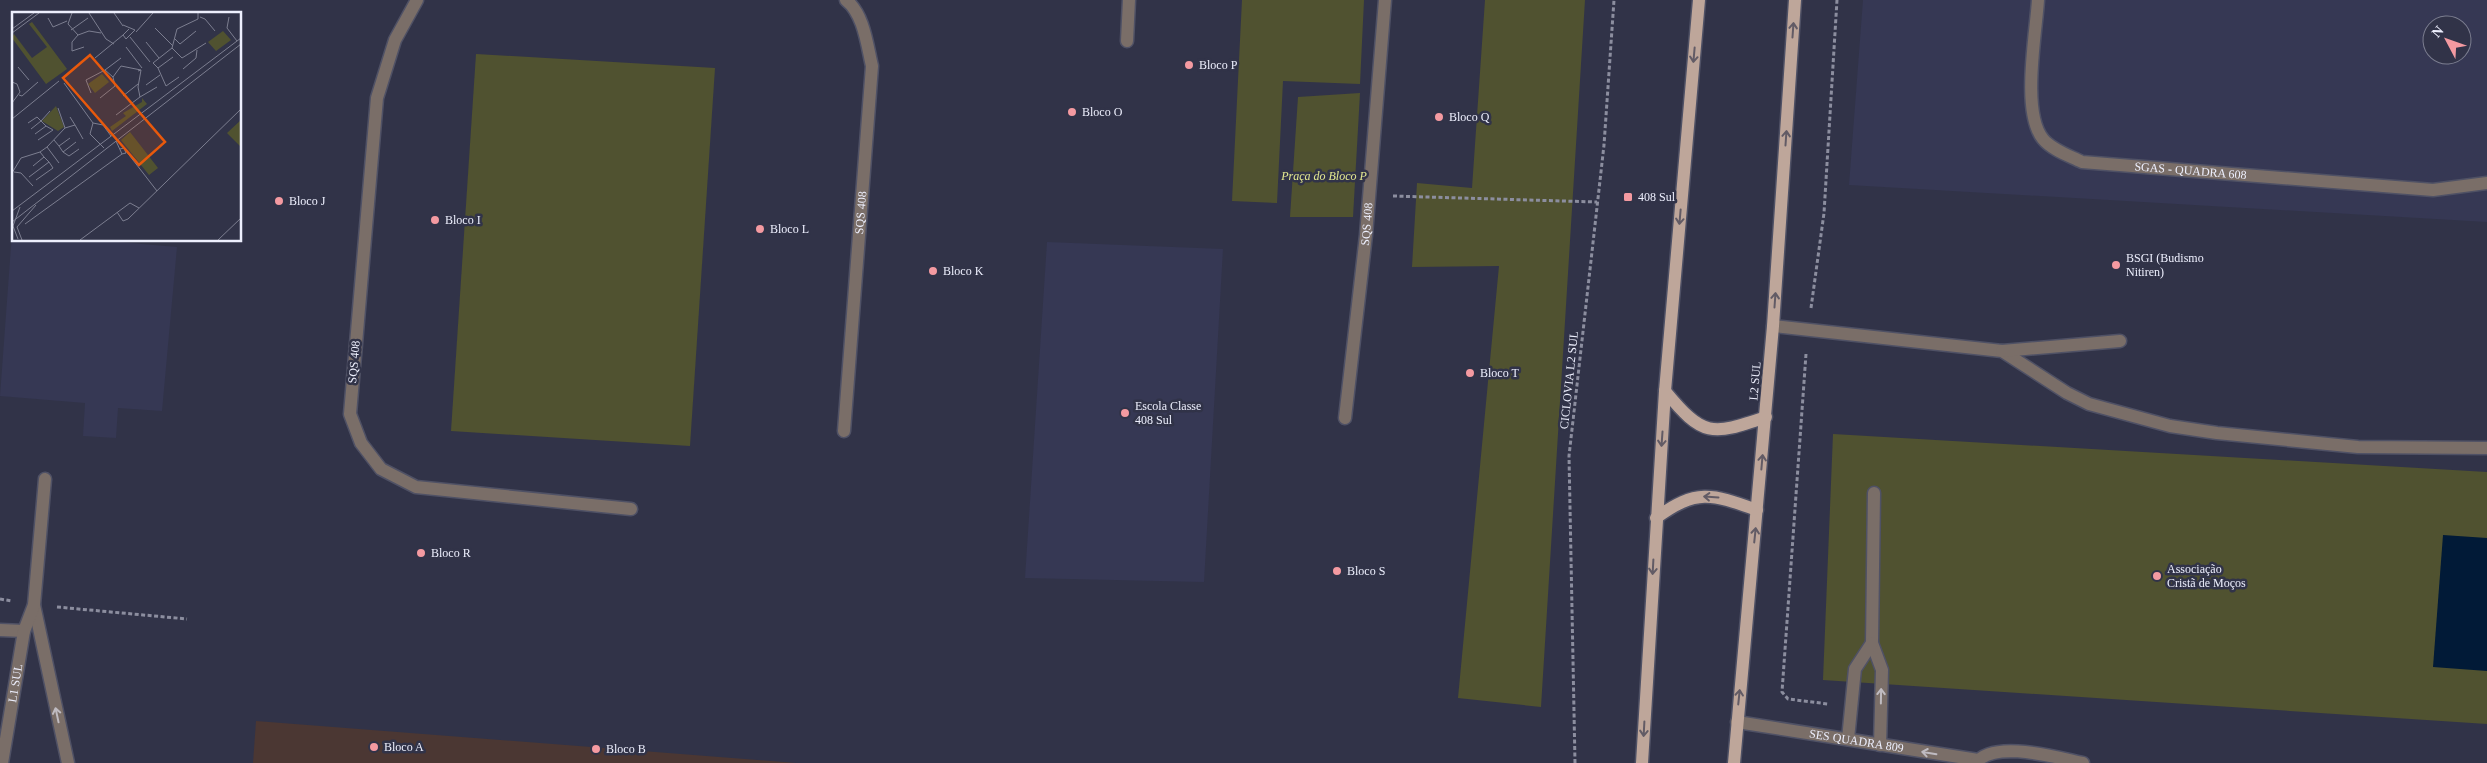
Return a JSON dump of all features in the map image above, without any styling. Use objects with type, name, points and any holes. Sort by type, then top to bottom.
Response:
[{"type":"main road","points":[[1642,763],[1665,390],[1699,0]]},
{"type":"main road","name":"L2 SUL","points":[[1734,763],[1736,722],[1766,417],[1796,0]]},
{"type":"main road","points":[[1665,390],[1685,415],[1710,430],[1728,429],[1766,417]]},
{"type":"main road","points":[[1656,518],[1677,503],[1708,496],[1725,499],[1757,510]]},
{"type":"street","name":"SQS 408","points":[[417,0],[395,40],[377,98],[350,414],[361,443],[381,469],[416,487],[631,509]]},
{"type":"street","name":"SQS 408","points":[[844,431],[872,66],[863,27],[852,4],[846,0]]},
{"type":"street","points":[[1127,41],[1129,0]]},
{"type":"street","name":"SQS 408","points":[[1345,418],[1369,196],[1385,0]]},
{"type":"street","name":"SGAS - QUADRA 608","points":[[2038,0],[2031,97],[2034,123],[2044,140],[2061,152],[2082,162],[2433,190],[2487,183]]},
{"type":"street","points":[[1773,326],[2002,351],[2120,341]]},
{"type":"street","points":[[2002,351],[2067,393],[2089,404],[2170,426],[2217,433],[2358,447],[2487,448]]},
{"type":"street","name":"L1 SUL","points":[[2,763],[24,630],[34,605],[45,479]]},
{"type":"street","points":[[1874,493],[1872,643],[1882,670],[1880,744]]},
{"type":"street","name":"L1 SUL","points":[[34,605],[68,763]]},
{"type":"street","points":[[0,630],[24,630]]},
{"type":"street","points":[[1848,739],[1855,669],[1872,643]]},
{"type":"street","name":"SES QUADRA 809","points":[[1736,722],[1880,744],[1977,762]]},
{"type":"street","points":[[1977,762],[2012,750],[2083,763]]},
{"type":"path","name":"CICLOVIA L2 SUL","points":[[1574,763],[1569,456],[1598,202],[1614,0]]},
{"type":"path","points":[[1837,0],[1824,213],[1808,330],[1782,692],[1788,699],[1806,703],[1851,705]]},
{"type":"path","points":[[1369,196],[1598,202]]},
{"type":"path","points":[[0,598],[34,605],[187,619]]},
{"type":"shaded area","points":[[1863,0],[2487,0],[2487,222],[1849,185]]},
{"type":"shaded area","points":[[12,233],[12,241],[108,241],[177,247],[162,411],[118,408],[116,438],[83,436],[85,403],[0,396]]},
{"type":"shaded area","name":"Escola Classe 408 Sul","points":[[1047,242],[1223,249],[1204,582],[1025,578]]},
{"type":"shaded area","points":[[2443,535],[2487,538],[2487,671],[2433,667]]},
{"type":"shaded area","points":[[256,721],[796,763],[253,763]]},
{"type":"green space","points":[[1242,0],[1364,0],[1360,84],[1283,81],[1277,203],[1232,201]]},
{"type":"green space","points":[[1485,0],[1585,0],[1541,707],[1458,698],[1499,266],[1412,267],[1417,183],[1472,188]]},
{"type":"green space","points":[[476,54],[715,68],[690,446],[451,431]]},
{"type":"green space","name":"Praça do Bloco P","points":[[1360,93],[1353,217],[1290,217],[1298,97]]},
{"type":"green space","name":"Associação Cristã de Moços","points":[[1833,434],[2487,472],[2487,724],[1823,680]]},
{"type":"place","name":"Bloco P","points":[[1189,65]]},
{"type":"place","name":"Bloco O","points":[[1072,112]]},
{"type":"place","name":"Bloco Q","points":[[1439,117]]},
{"type":"place","name":"408 Sul","points":[[1628,197]]},
{"type":"place","name":"Bloco J","points":[[279,201]]},
{"type":"place","name":"Bloco I","points":[[435,220]]},
{"type":"place","name":"Bloco L","points":[[760,229]]},
{"type":"place","name":"BSGI (Budismo Nitiren)","points":[[2116,265]]},
{"type":"place","name":"Bloco K","points":[[933,271]]},
{"type":"place","name":"Bloco T","points":[[1470,373]]},
{"type":"place","name":"Escola Classe 408 Sul","points":[[1125,413]]},
{"type":"place","name":"Bloco R","points":[[421,553]]},
{"type":"place","name":"Bloco S","points":[[1337,571]]},
{"type":"place","name":"Associação Cristã de Moços","points":[[2157,576]]},
{"type":"place","name":"Bloco A","points":[[374,747]]},
{"type":"place","name":"Bloco B","points":[[596,749]]}]
